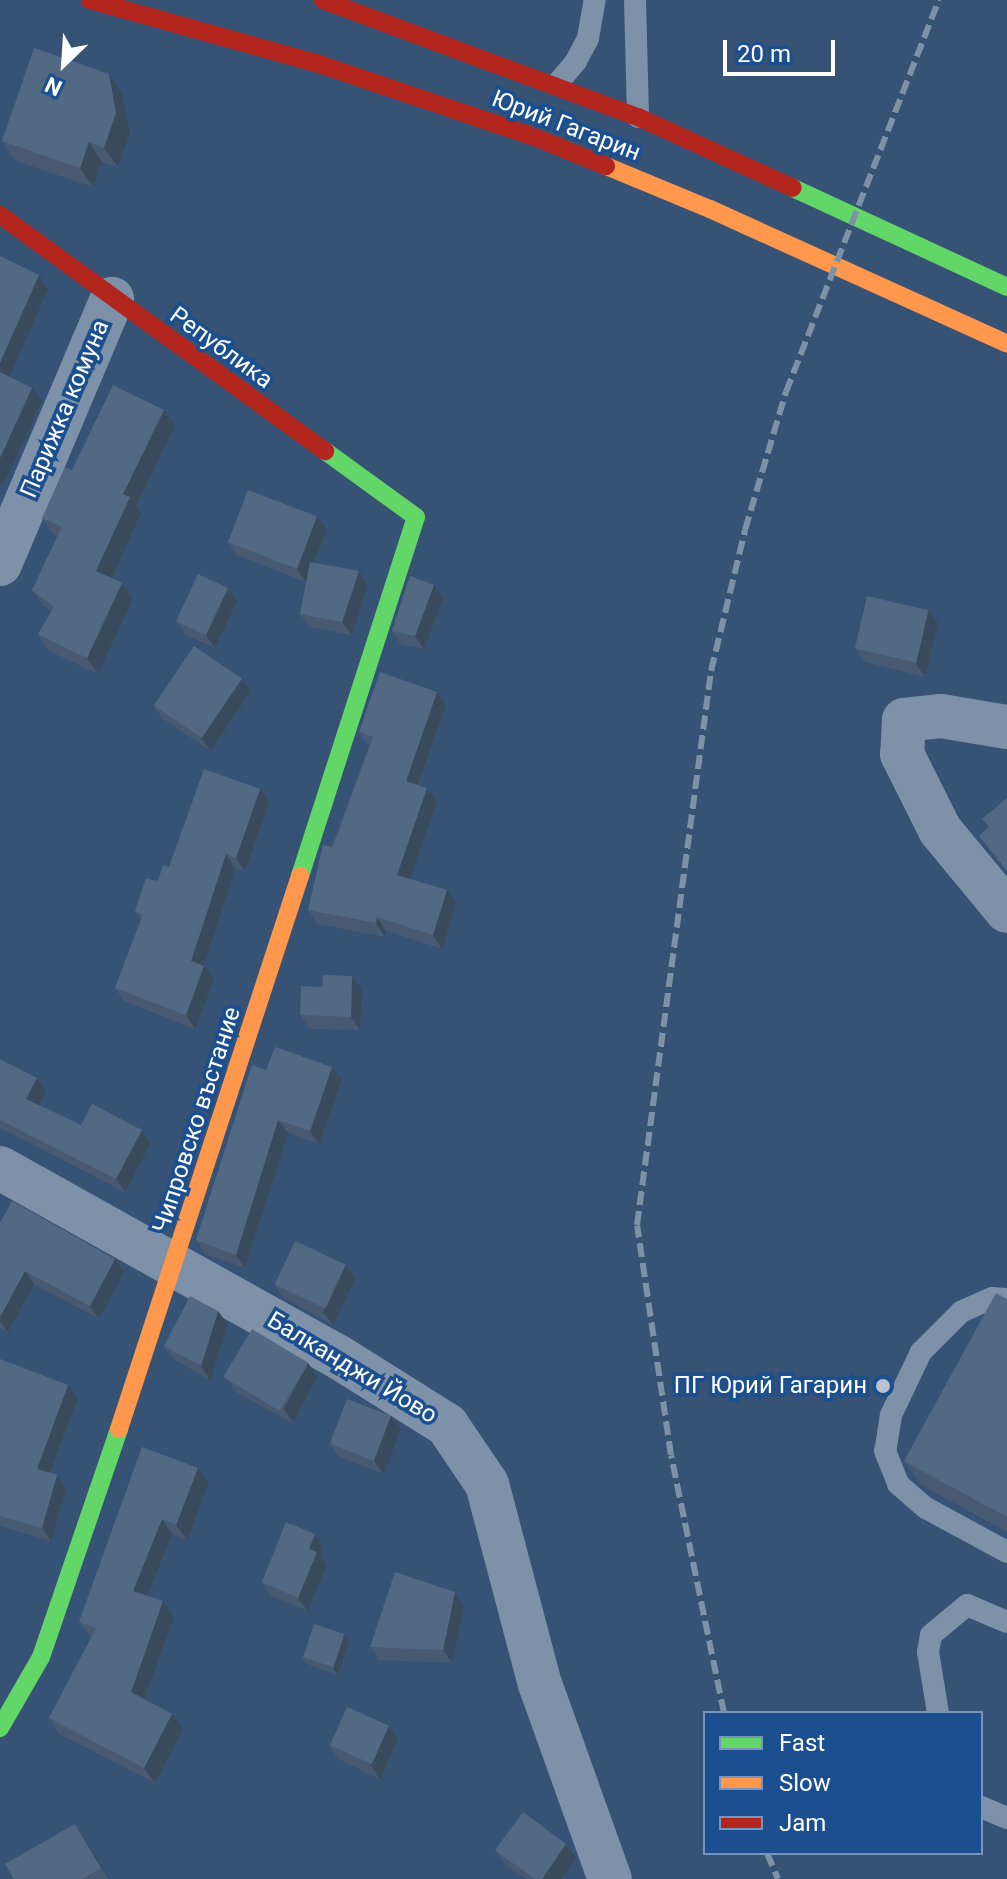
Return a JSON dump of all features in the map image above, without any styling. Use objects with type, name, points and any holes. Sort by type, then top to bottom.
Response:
[{"type":"street","name":"Юрий Гагарин","points":[[90,0],[319,64],[532,136],[710,209],[1007,344]]},
{"type":"street","name":"Юрий Гагарин","points":[[323,0],[557,84],[638,117],[1007,287]]},
{"type":"street","name":"Република","points":[[0,215],[416,517]]},
{"type":"street","name":"Парижка комуна","points":[[0,564],[112,299]]},
{"type":"street","name":"Чипровско въстание","points":[[0,1728],[41,1657],[175,1266],[416,517]]},
{"type":"street","points":[[1007,727],[941,716],[904,720],[902,754],[940,830],[1007,911]]},
{"type":"street","name":"Балканджи Йово","points":[[0,1168],[337,1356],[447,1425],[487,1484],[540,1684],[610,1879]]},
{"type":"lane","points":[[557,84],[588,38],[595,0]]},
{"type":"lane","points":[[635,0],[638,117]]},
{"type":"lane","points":[[1007,1299],[992,1298],[961,1312],[921,1352],[891,1415],[885,1451],[898,1484],[926,1508],[1007,1552]]},
{"type":"lane","points":[[938,1711],[928,1652],[931,1635],[967,1605],[1007,1622]]},
{"type":"lane","points":[[983,1808],[1007,1818]]},
{"type":"building","points":[[34,48],[109,74],[116,113],[104,148],[89,142],[80,168],[2,141]]},
{"type":"building","points":[[0,256],[39,275],[0,363]]},
{"type":"building","points":[[0,372],[32,388],[0,458]]},
{"type":"building","points":[[113,385],[164,410],[123,494],[130,497],[96,571],[122,583],[87,658],[38,634],[54,607],[32,590],[62,527],[42,518],[65,467],[72,470]]},
{"type":"building","points":[[248,490],[317,517],[297,569],[228,542]]},
{"type":"building","points":[[310,562],[359,571],[342,622],[300,614]]},
{"type":"building","points":[[198,574],[228,588],[206,635],[176,621]]},
{"type":"building","points":[[410,576],[434,585],[415,636],[392,631]]},
{"type":"building","points":[[867,596],[928,610],[916,663],[855,649]]},
{"type":"building","points":[[194,646],[242,678],[202,738],[154,706]]},
{"type":"building","points":[[380,672],[437,692],[406,781],[427,788],[397,875],[447,890],[433,935],[377,917],[376,923],[308,910],[323,845],[333,847],[373,737],[359,732]]},
{"type":"building","points":[[204,769],[260,789],[236,858],[226,854],[191,961],[204,966],[186,1015],[115,988],[143,914],[135,911],[146,878],[158,881],[163,865],[169,867]]},
{"type":"building","points":[[1007,798],[1007,871],[979,836],[989,827],[982,819]]},
{"type":"building","points":[[323,975],[352,976],[351,1017],[300,1015],[301,986],[322,987]]},
{"type":"building","points":[[275,1047],[332,1067],[310,1131],[278,1120],[236,1255],[196,1240],[252,1065],[266,1070]]},
{"type":"building","points":[[0,1059],[37,1078],[26,1099],[81,1125],[92,1104],[142,1130],[116,1179],[0,1120]]},
{"type":"building","points":[[12,1201],[115,1259],[90,1306],[25,1271],[0,1317],[0,1223]]},
{"type":"building","points":[[295,1241],[346,1265],[325,1308],[275,1285]]},
{"type":"building","points":[[996,1293],[1007,1299],[1007,1517],[904,1461]]},
{"type":"building","points":[[190,1296],[218,1311],[201,1366],[164,1346]]},
{"type":"building","points":[[252,1329],[309,1363],[280,1411],[223,1377]]},
{"type":"building","points":[[0,1359],[68,1385],[37,1469],[57,1475],[42,1528],[0,1516]]},
{"type":"building","points":[[347,1399],[391,1416],[374,1461],[330,1444]]},
{"type":"building","points":[[142,1447],[198,1468],[176,1525],[162,1519],[133,1591],[163,1601],[131,1692],[172,1714],[144,1768],[49,1718],[96,1628],[79,1622]]},
{"type":"building","points":[[286,1522],[315,1534],[309,1549],[317,1552],[298,1598],[262,1582]]},
{"type":"building","points":[[395,1572],[455,1592],[443,1650],[370,1647]]},
{"type":"building","points":[[314,1624],[344,1634],[334,1667],[303,1657]]},
{"type":"building","points":[[347,1707],[389,1726],[372,1764],[330,1745]]},
{"type":"building","points":[[523,1812],[566,1844],[542,1879],[535,1879],[495,1850]]},
{"type":"building","points":[[75,1824],[101,1868],[82,1879],[14,1879],[5,1864]]},
{"type":"railway","points":[[724,1711],[671,1455],[637,1225],[711,671],[745,530],[786,392],[939,0]]},
{"type":"railway","points":[[768,1855],[778,1879]]},
{"type":"traffic: fast","points":[[793,188],[1007,287]]},
{"type":"traffic: fast","points":[[300,876],[416,517],[325,451]]},
{"type":"traffic: fast","points":[[0,1728],[41,1657],[119,1429]]},
{"type":"traffic: slow","points":[[606,166],[710,209],[1007,344]]},
{"type":"traffic: slow","points":[[119,1429],[300,876]]},
{"type":"traffic: jam","points":[[90,0],[319,64],[532,136],[606,166]]},
{"type":"traffic: jam","points":[[323,0],[638,117],[793,188]]},
{"type":"traffic: jam","points":[[0,215],[325,451]]},
{"type":"place","name":"ПГ Юрий Гагарин","points":[[883,1386]]}]
